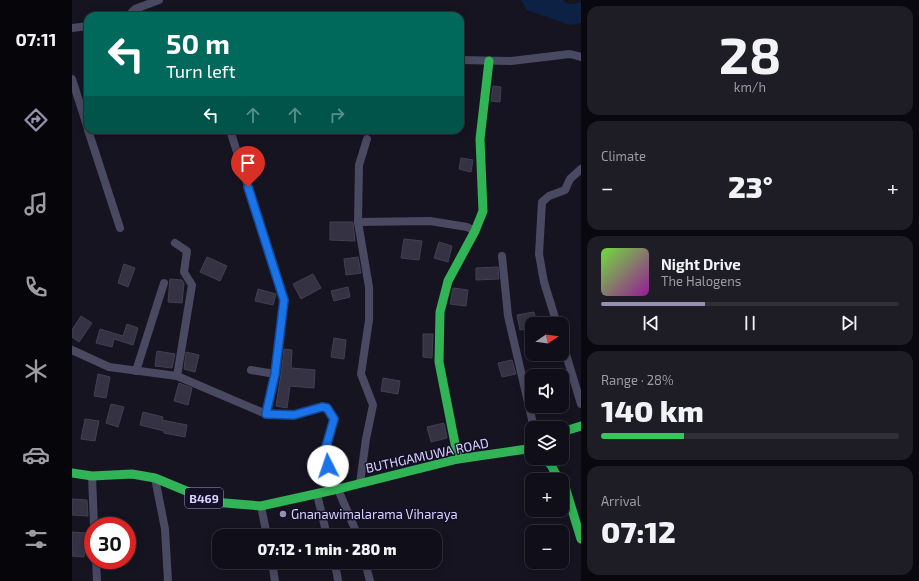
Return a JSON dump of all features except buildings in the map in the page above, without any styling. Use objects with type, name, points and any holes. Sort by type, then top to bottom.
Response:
[{"type":"main road","points":[[458,459],[439,362],[440,312],[448,281],[475,231],[483,212],[480,139],[489,61]]},
{"type":"main road","points":[[569,430],[581,426]]},
{"type":"main road","name":"BUTHGAMUWA ROAD","points":[[72,473],[92,476],[132,474],[155,478],[213,502],[261,506],[338,489],[458,459],[525,449]]},
{"type":"main road","points":[[569,500],[581,539]]},
{"type":"street","points":[[132,12],[135,9],[159,0]]},
{"type":"street","points":[[72,28],[84,26]]},
{"type":"street","points":[[464,60],[511,61],[570,54],[581,57]]},
{"type":"street","points":[[72,79],[84,116]]},
{"type":"street","points":[[90,134],[120,228]]},
{"type":"street","points":[[231,134],[284,300],[275,374],[266,414]]},
{"type":"street","points":[[360,483],[366,439],[373,405],[360,374],[369,320],[369,287],[358,222],[359,165],[367,139]]},
{"type":"street","points":[[555,317],[544,282],[539,254],[542,202],[548,196],[565,190],[570,179],[581,169]]},
{"type":"street","points":[[358,222],[430,222],[467,227],[475,231]]},
{"type":"street","points":[[175,243],[187,251],[184,272],[192,285],[177,376]]},
{"type":"street","points":[[502,256],[508,316],[532,421]]},
{"type":"street","points":[[136,371],[164,283]]},
{"type":"street","points":[[72,350],[109,367],[177,376],[266,414],[294,415],[322,407],[327,408],[334,419],[324,454],[355,529]]},
{"type":"street","points":[[568,361],[581,404]]},
{"type":"street","points":[[251,370],[275,374]]},
{"type":"street","points":[[92,476],[94,517]]},
{"type":"street","points":[[155,478],[165,529],[168,581]]},
{"type":"street","points":[[317,494],[326,529]]},
{"type":"street","points":[[261,506],[266,529]]},
{"type":"street","points":[[96,569],[97,581]]},
{"type":"street","points":[[273,569],[276,581]]},
{"type":"street","points":[[336,569],[338,581]]},
{"type":"street","points":[[367,569],[370,581]]},
{"type":"water","points":[[521,0],[562,0],[571,4],[581,2],[581,23],[570,25],[527,10]]},
{"type":"traffic: fast","points":[[458,459],[439,362],[440,312],[448,281],[475,231],[483,211],[480,139],[489,61]]},
{"type":"traffic: fast","points":[[569,430],[581,426]]},
{"type":"traffic: fast","points":[[72,473],[92,476],[132,474],[155,478],[213,502],[261,506],[338,489],[458,459],[525,449]]},
{"type":"traffic: fast","points":[[551,465],[555,473]]},
{"type":"traffic: fast","points":[[569,500],[581,539]]},
{"type":"place","name":"Gnanawimalarama Viharaya","points":[[283,514]]},
{"type":"route","points":[[248,187],[284,300],[275,374],[266,414],[294,415],[322,407],[327,408],[334,419],[324,454],[328,466]]}]
